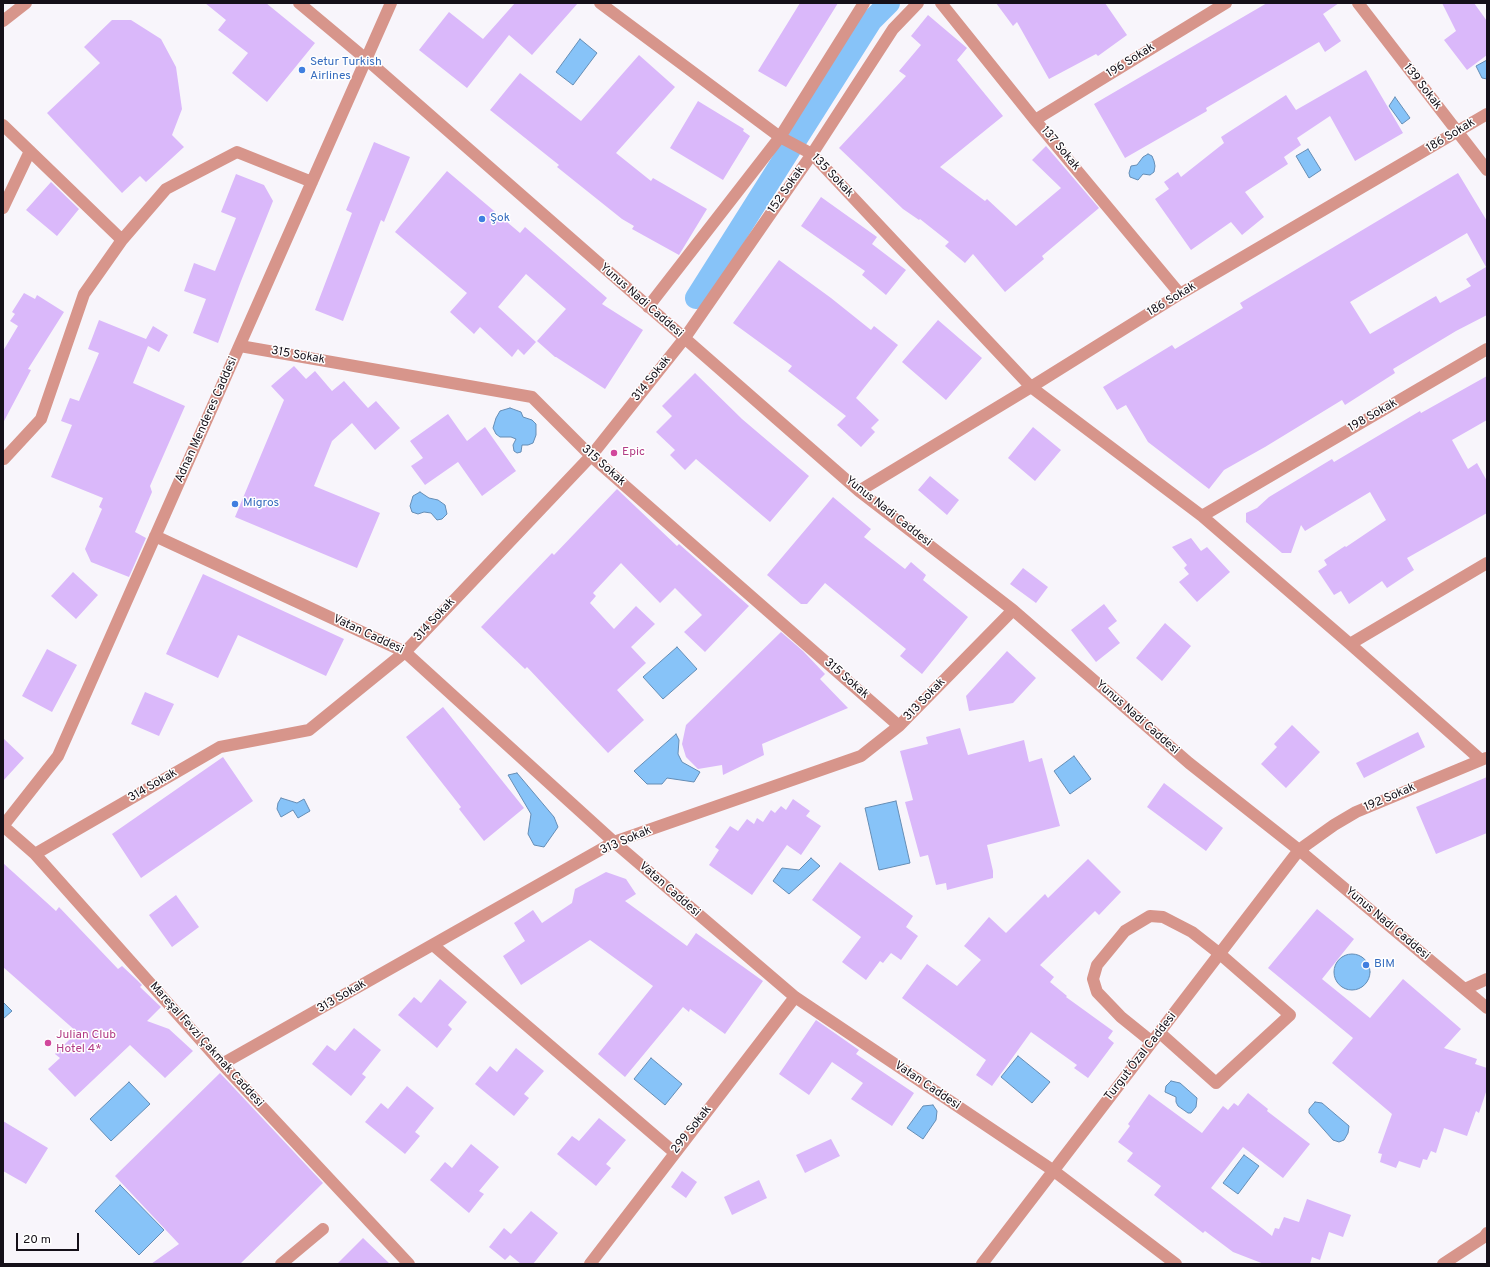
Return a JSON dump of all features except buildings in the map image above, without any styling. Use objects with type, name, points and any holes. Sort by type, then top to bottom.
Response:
[{"type":"street","points":[[3,21],[26,3]]},
{"type":"street","name":"Yunus Nadi Caddesi","points":[[298,3],[366,59],[859,491],[1013,610],[1189,763],[1299,850],[1487,1008]]},
{"type":"street","name":"Adnan Menderes Caddesi","points":[[3,826],[58,756],[392,3]]},
{"type":"street","name":"135 Sokak","points":[[600,3],[783,139],[807,151],[1031,387],[1202,516],[1484,759]]},
{"type":"street","points":[[648,307],[783,139],[864,3]]},
{"type":"street","name":"152 Sokak","points":[[684,339],[807,151],[893,29],[918,3]]},
{"type":"street","name":"137 Sokak","points":[[941,3],[1180,294]]},
{"type":"street","name":"196 Sokak","points":[[1036,120],[1226,3]]},
{"type":"street","name":"139 Sokak","points":[[1358,3],[1487,170]]},
{"type":"street","name":"186 Sokak","points":[[859,491],[1031,387],[1180,294],[1487,114]]},
{"type":"street","points":[[3,125],[122,240]]},
{"type":"street","points":[[3,208],[30,150]]},
{"type":"street","points":[[4,459],[41,419],[84,294],[122,240],[166,189],[237,152],[312,182]]},
{"type":"street","name":"314 Sokak","points":[[36,854],[220,747],[309,730],[405,652],[591,456],[684,339]]},
{"type":"street","name":"315 Sokak","points":[[240,346],[532,397],[591,456],[899,726]]},
{"type":"street","name":"198 Sokak","points":[[1202,516],[1487,349]]},
{"type":"street","name":"Vatan Caddesi","points":[[155,536],[405,652],[614,842],[795,997],[1054,1171],[1176,1264]]},
{"type":"street","points":[[1350,644],[1487,563]]},
{"type":"street","name":"313 Sokak","points":[[222,1064],[614,842],[861,756],[899,726],[1013,610]]},
{"type":"street","name":"192 Sokak","points":[[1299,850],[1334,824],[1356,812],[1484,759]]},
{"type":"street","name":"Mareşal Fevzi Çakmak Caddesi","points":[[3,826],[36,854],[222,1064],[409,1264]]},
{"type":"street","name":"Turgut Özal Caddesi","points":[[982,1264],[1299,850]]},
{"type":"street","points":[[1150,916],[1164,917],[1186,929],[1220,954],[1290,1015],[1216,1083],[1156,1037],[1121,1017],[1097,992],[1092,980],[1097,965],[1125,931],[1150,916]]},
{"type":"street","points":[[433,945],[675,1153]]},
{"type":"street","points":[[1465,989],[1487,979]]},
{"type":"street","name":"299 Sokak","points":[[590,1264],[795,997]]},
{"type":"street","points":[[281,1264],[324,1229]]},
{"type":"street","points":[[1443,1264],[1486,1237]]},
{"type":"water","points":[[580,39],[597,53],[573,85],[556,72]]},
{"type":"water","points":[[1487,60],[1487,79],[1482,78],[1476,66]]},
{"type":"water","points":[[1395,97],[1410,118],[1402,124],[1389,106]]},
{"type":"water","points":[[1308,149],[1321,170],[1309,178],[1296,156]]},
{"type":"water","points":[[1148,154],[1152,156],[1154,161],[1154,172],[1150,175],[1143,174],[1138,180],[1130,177],[1129,173],[1131,166],[1137,165],[1143,157]]},
{"type":"water","points":[[510,408],[521,412],[523,417],[532,420],[536,424],[536,435],[533,443],[522,445],[521,452],[517,453],[514,451],[513,445],[516,439],[511,437],[500,437],[496,434],[493,428],[500,411]]},
{"type":"water","points":[[420,492],[429,498],[438,500],[445,505],[447,514],[442,519],[437,520],[431,513],[424,512],[418,514],[412,512],[410,506],[413,496]]},
{"type":"water","points":[[677,647],[697,669],[663,699],[643,677]]},
{"type":"water","points":[[676,734],[679,740],[678,754],[682,762],[700,772],[694,782],[667,778],[662,784],[647,784],[634,771]]},
{"type":"water","points":[[1074,756],[1091,779],[1070,794],[1054,771]]},
{"type":"water","points":[[517,773],[554,817],[558,827],[544,847],[534,845],[528,834],[531,814],[508,775]]},
{"type":"water","points":[[281,798],[297,803],[304,799],[310,811],[298,818],[293,810],[281,817],[277,809]]},
{"type":"water","points":[[896,801],[910,863],[879,870],[865,808]]},
{"type":"water","points":[[811,858],[820,866],[789,894],[773,881],[782,868],[799,870]]},
{"type":"water","points":[[1356,954],[1365,959],[1369,965],[1369,979],[1365,985],[1356,990],[1348,990],[1339,985],[1335,979],[1334,968],[1339,959],[1345,955]]},
{"type":"water","points":[[3,1002],[12,1011],[3,1019]]},
{"type":"water","points":[[1018,1056],[1050,1082],[1032,1103],[1001,1077]]},
{"type":"water","points":[[651,1058],[682,1084],[665,1105],[634,1079]]},
{"type":"water","points":[[1171,1081],[1180,1083],[1197,1098],[1196,1107],[1191,1113],[1188,1113],[1178,1106],[1176,1097],[1165,1092],[1166,1086]]},
{"type":"water","points":[[129,1082],[150,1104],[111,1141],[90,1119]]},
{"type":"water","points":[[1315,1102],[1322,1103],[1349,1126],[1348,1133],[1344,1140],[1339,1142],[1333,1140],[1309,1113],[1309,1109]]},
{"type":"water","points":[[933,1105],[937,1111],[936,1120],[923,1139],[907,1128],[923,1106]]},
{"type":"water","points":[[1244,1155],[1259,1166],[1238,1194],[1223,1183]]},
{"type":"water","points":[[120,1185],[164,1230],[139,1255],[95,1211]]},
{"type":"waterway","points":[[696,298],[871,21],[889,3]]},
{"type":"place","name":"Setur Turkish Airlines","points":[[302,70]]},
{"type":"place","name":"Şok","points":[[482,219]]},
{"type":"place","name":"Epic","points":[[614,453]]},
{"type":"place","name":"Migros","points":[[235,504]]},
{"type":"place","name":"BIM","points":[[1366,965]]},
{"type":"place","name":"Julian Club Hotel 4*","points":[[48,1043]]}]
